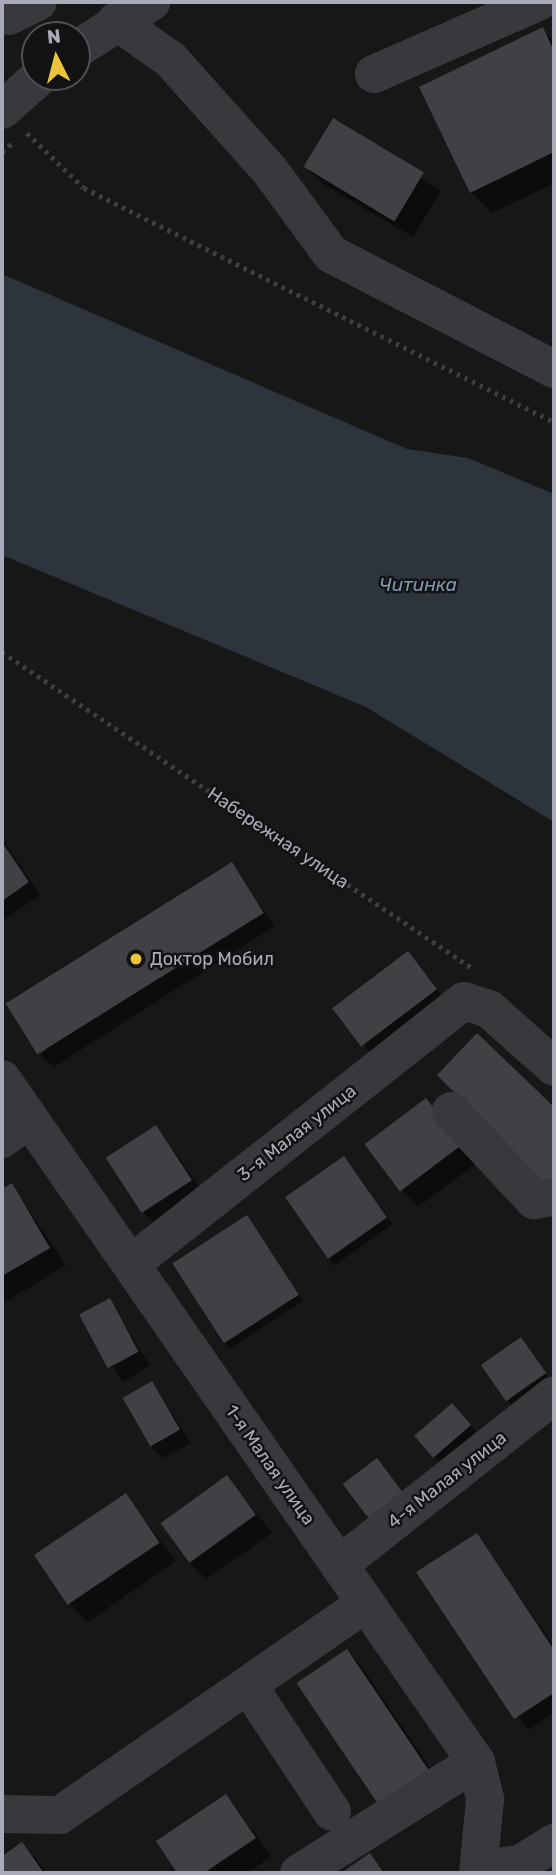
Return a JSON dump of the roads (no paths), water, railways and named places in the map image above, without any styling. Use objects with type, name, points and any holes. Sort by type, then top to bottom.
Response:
[{"type":"street","points":[[3,2],[9,16],[38,2]]},
{"type":"street","points":[[91,39],[116,21],[151,2]]},
{"type":"street","points":[[374,74],[538,2]]},
{"type":"street","points":[[116,21],[171,60],[271,172],[331,254],[554,369]]},
{"type":"street","points":[[14,121],[31,91]]},
{"type":"street","name":"3-я Малая улица","points":[[131,1264],[474,988],[489,1009],[554,1067]]},
{"type":"street","name":"1-я Малая улица","points":[[2,1079],[16,1129],[131,1264],[476,1762],[485,1799],[479,1871]]},
{"type":"street","points":[[452,1111],[534,1200],[554,1197]]},
{"type":"street","name":"4-я Малая улица","points":[[339,1564],[554,1395]]},
{"type":"street","points":[[2,1814],[60,1815],[366,1603]]},
{"type":"street","points":[[248,1685],[332,1812]]},
{"type":"street","points":[[299,1873],[476,1762]]},
{"type":"street","points":[[479,1871],[524,1868],[554,1843]]},
{"type":"water","name":"Читинка","points":[[2,274],[407,449],[468,458],[554,494],[554,822],[366,707],[2,555]]},
{"type":"place","name":"Доктор Мобил","points":[[136,959]]}]
